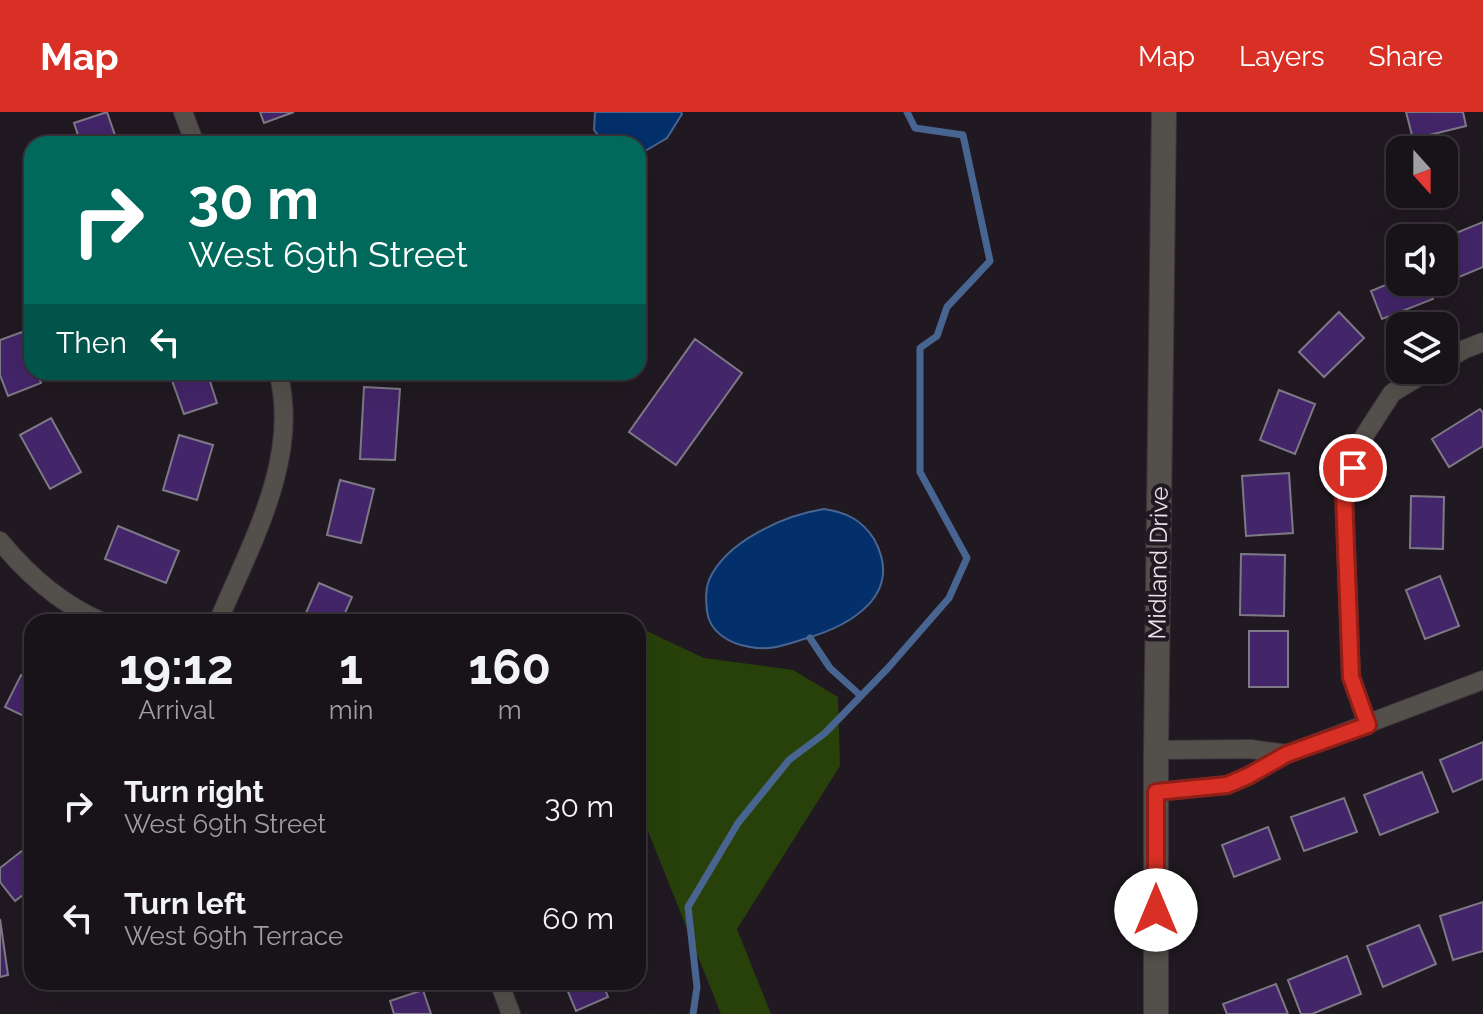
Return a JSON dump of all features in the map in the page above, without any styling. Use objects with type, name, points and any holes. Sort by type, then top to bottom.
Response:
[{"type":"street","points":[[183,112],[192,136]]},
{"type":"street","name":"Midland Drive","points":[[1156,1014],[1164,112]]},
{"type":"street","points":[[1458,353],[1483,342]]},
{"type":"street","points":[[221,614],[272,488],[279,461],[284,417],[279,380]]},
{"type":"street","points":[[1368,725],[1351,677],[1344,494],[1361,441],[1392,393],[1407,384]]},
{"type":"street","points":[[0,541],[15,560],[53,593],[89,614]]},
{"type":"street","points":[[1156,792],[1227,785],[1287,754],[1483,680]]},
{"type":"street","points":[[1156,750],[1250,749],[1287,754]]},
{"type":"street","points":[[502,990],[511,1014]]},
{"type":"green space","points":[[646,631],[704,658],[793,670],[838,697],[840,766],[737,929],[771,1014],[721,1014],[646,826]]},
{"type":"water","points":[[595,112],[682,114],[667,138],[646,150],[646,136],[599,136],[594,130]]},
{"type":"water","points":[[824,509],[853,518],[874,539],[882,559],[883,576],[878,592],[868,605],[839,626],[777,647],[750,647],[735,643],[716,631],[709,618],[706,591],[717,566],[758,532],[792,517]]},
{"type":"building","points":[[107,112],[115,136],[78,136],[74,123]]},
{"type":"building","points":[[260,112],[294,112],[264,123]]},
{"type":"building","points":[[1406,112],[1463,112],[1466,126],[1412,136]]},
{"type":"building","points":[[1483,222],[1483,267],[1458,277],[1458,232]]},
{"type":"building","points":[[1386,285],[1386,296],[1432,296],[1433,299],[1400,312],[1386,312],[1386,317],[1382,319],[1371,291]]},
{"type":"building","points":[[1339,312],[1364,338],[1324,377],[1299,352]]},
{"type":"building","points":[[22,332],[24,380],[40,380],[41,383],[8,396],[0,375],[0,340]]},
{"type":"building","points":[[695,339],[742,373],[676,465],[629,432]]},
{"type":"building","points":[[172,380],[210,380],[217,403],[184,414]]},
{"type":"building","points":[[364,387],[400,389],[395,460],[360,459]]},
{"type":"building","points":[[1279,390],[1315,404],[1295,454],[1260,440]]},
{"type":"building","points":[[1480,409],[1483,413],[1483,446],[1449,467],[1432,439]]},
{"type":"building","points":[[51,418],[81,472],[50,489],[20,435]]},
{"type":"building","points":[[179,435],[213,445],[197,500],[163,490]]},
{"type":"building","points":[[1289,473],[1293,533],[1246,536],[1242,476]]},
{"type":"building","points":[[340,480],[374,489],[361,543],[327,535]]},
{"type":"building","points":[[1411,496],[1444,497],[1443,549],[1410,548]]},
{"type":"building","points":[[118,526],[179,551],[166,583],[105,559]]},
{"type":"building","points":[[1241,554],[1285,555],[1284,616],[1240,615]]},
{"type":"building","points":[[1440,576],[1459,626],[1425,639],[1406,590]]},
{"type":"building","points":[[319,583],[352,597],[345,614],[305,614]]},
{"type":"building","points":[[1249,631],[1288,631],[1288,687],[1249,687]]},
{"type":"building","points":[[21,675],[24,677],[24,716],[5,707]]},
{"type":"building","points":[[1483,742],[1483,779],[1453,792],[1440,760]]},
{"type":"building","points":[[1422,772],[1438,812],[1380,835],[1364,795]]},
{"type":"building","points":[[1344,798],[1357,832],[1304,851],[1291,817]]},
{"type":"building","points":[[1268,827],[1280,859],[1234,877],[1222,845]]},
{"type":"building","points":[[24,849],[24,894],[15,901],[0,882],[0,868]]},
{"type":"building","points":[[1483,902],[1483,951],[1453,960],[1440,916]]},
{"type":"building","points":[[0,919],[8,975],[0,977]]},
{"type":"building","points":[[1419,925],[1436,964],[1383,987],[1367,946]]},
{"type":"building","points":[[1347,956],[1361,994],[1312,1014],[1301,1014],[1288,980]]},
{"type":"building","points":[[1276,984],[1288,1014],[1227,1014],[1223,1004]]},
{"type":"building","points":[[423,990],[431,1014],[394,1014],[390,1001]]},
{"type":"building","points":[[567,990],[605,990],[608,997],[576,1011]]},
{"type":"waterway","points":[[693,1014],[697,987],[688,907],[738,823],[789,760],[825,733],[888,668],[949,598],[967,558],[920,472],[920,348],[937,336],[947,307],[990,261],[963,135],[915,128],[907,112]]},
{"type":"waterway","points":[[810,638],[830,668],[861,696]]},
{"type":"route","points":[[1156,910],[1156,792],[1227,785],[1287,754],[1368,725],[1351,677],[1344,494],[1353,468]]}]
